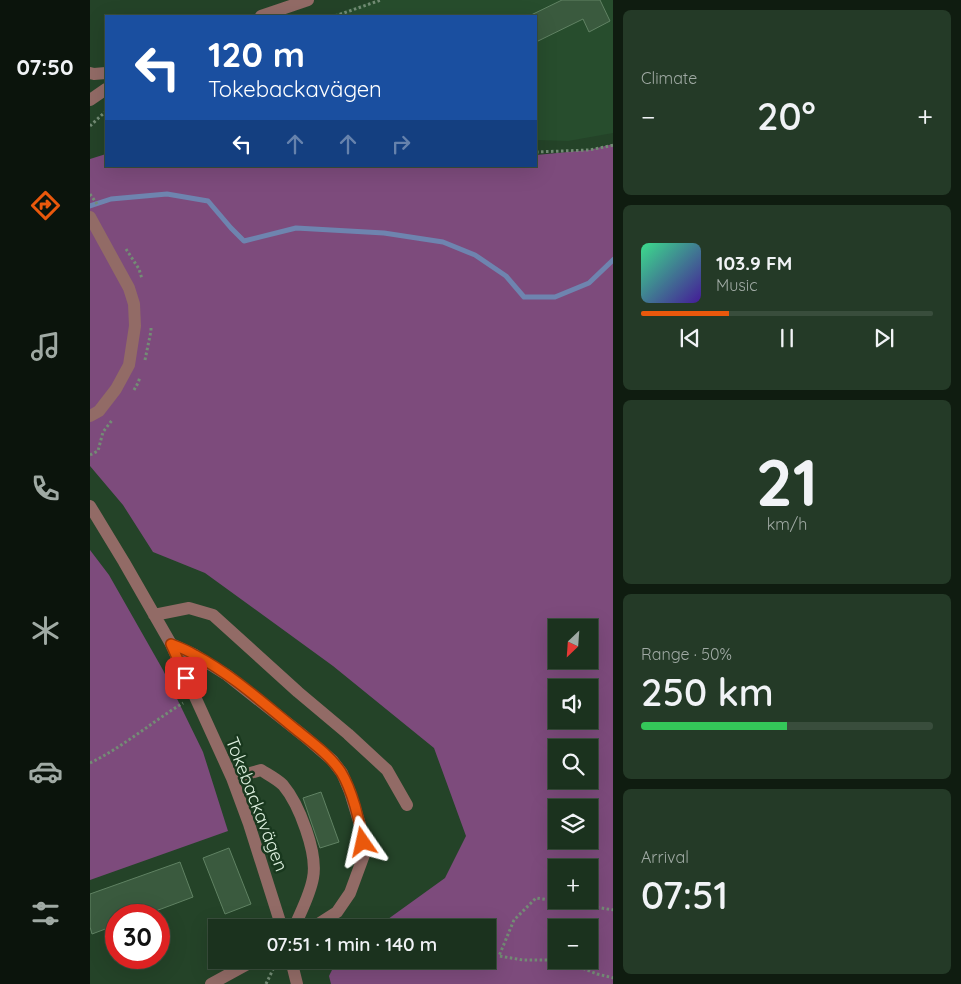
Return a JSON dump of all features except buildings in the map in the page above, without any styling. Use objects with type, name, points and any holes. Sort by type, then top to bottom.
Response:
[{"type":"street","points":[[264,15],[308,0]]},
{"type":"street","points":[[90,73],[105,73]]},
{"type":"street","points":[[90,100],[105,90]]},
{"type":"street","points":[[90,217],[129,288],[134,304],[135,326],[129,364],[116,389],[99,411],[90,416]]},
{"type":"street","name":"Tokebackavägen","points":[[90,506],[171,644],[232,778],[249,824],[279,919]]},
{"type":"street","points":[[154,615],[188,608],[213,615],[386,770],[407,805]]},
{"type":"street","points":[[171,644],[195,655],[227,675],[325,754],[342,773],[361,828],[364,856],[350,893],[338,912],[327,919]]},
{"type":"street","points":[[232,778],[261,770],[282,784],[300,813],[313,855],[314,875],[310,892],[298,919]]},
{"type":"street","points":[[211,984],[238,969]]},
{"type":"street","points":[[294,969],[298,984]]},
{"type":"path","points":[[338,15],[381,0]]},
{"type":"path","points":[[90,126],[105,112]]},
{"type":"path","points":[[537,152],[590,150],[613,144]]},
{"type":"path","points":[[90,762],[113,750],[158,718],[194,696]]},
{"type":"path","points":[[613,910],[536,898],[514,920],[499,956],[523,960],[562,960],[597,974],[613,978]]},
{"type":"path","points":[[266,984],[274,969]]},
{"type":"shaded area","points":[[376,0],[613,0],[613,133],[568,141],[537,140],[537,15],[331,15]]},
{"type":"shaded area","points":[[613,144],[613,984],[331,984],[329,976],[332,969],[496,969],[496,919],[388,919],[445,878],[466,836],[434,748],[333,666],[205,573],[153,552],[123,505],[90,466],[90,159],[105,154],[105,167],[537,167],[537,155],[589,150]]},
{"type":"shaded area","points":[[90,550],[109,575],[163,670],[203,752],[228,831],[90,880]]},
{"type":"waterway","points":[[90,206],[111,199],[167,194],[208,201],[244,241],[296,228],[384,233],[443,242],[475,255],[506,276],[524,297],[555,297],[589,283],[613,260]]},
{"type":"route","points":[[186,678],[171,644],[195,655],[227,675],[332,760],[342,773],[350,792],[361,828],[363,842]]}]
